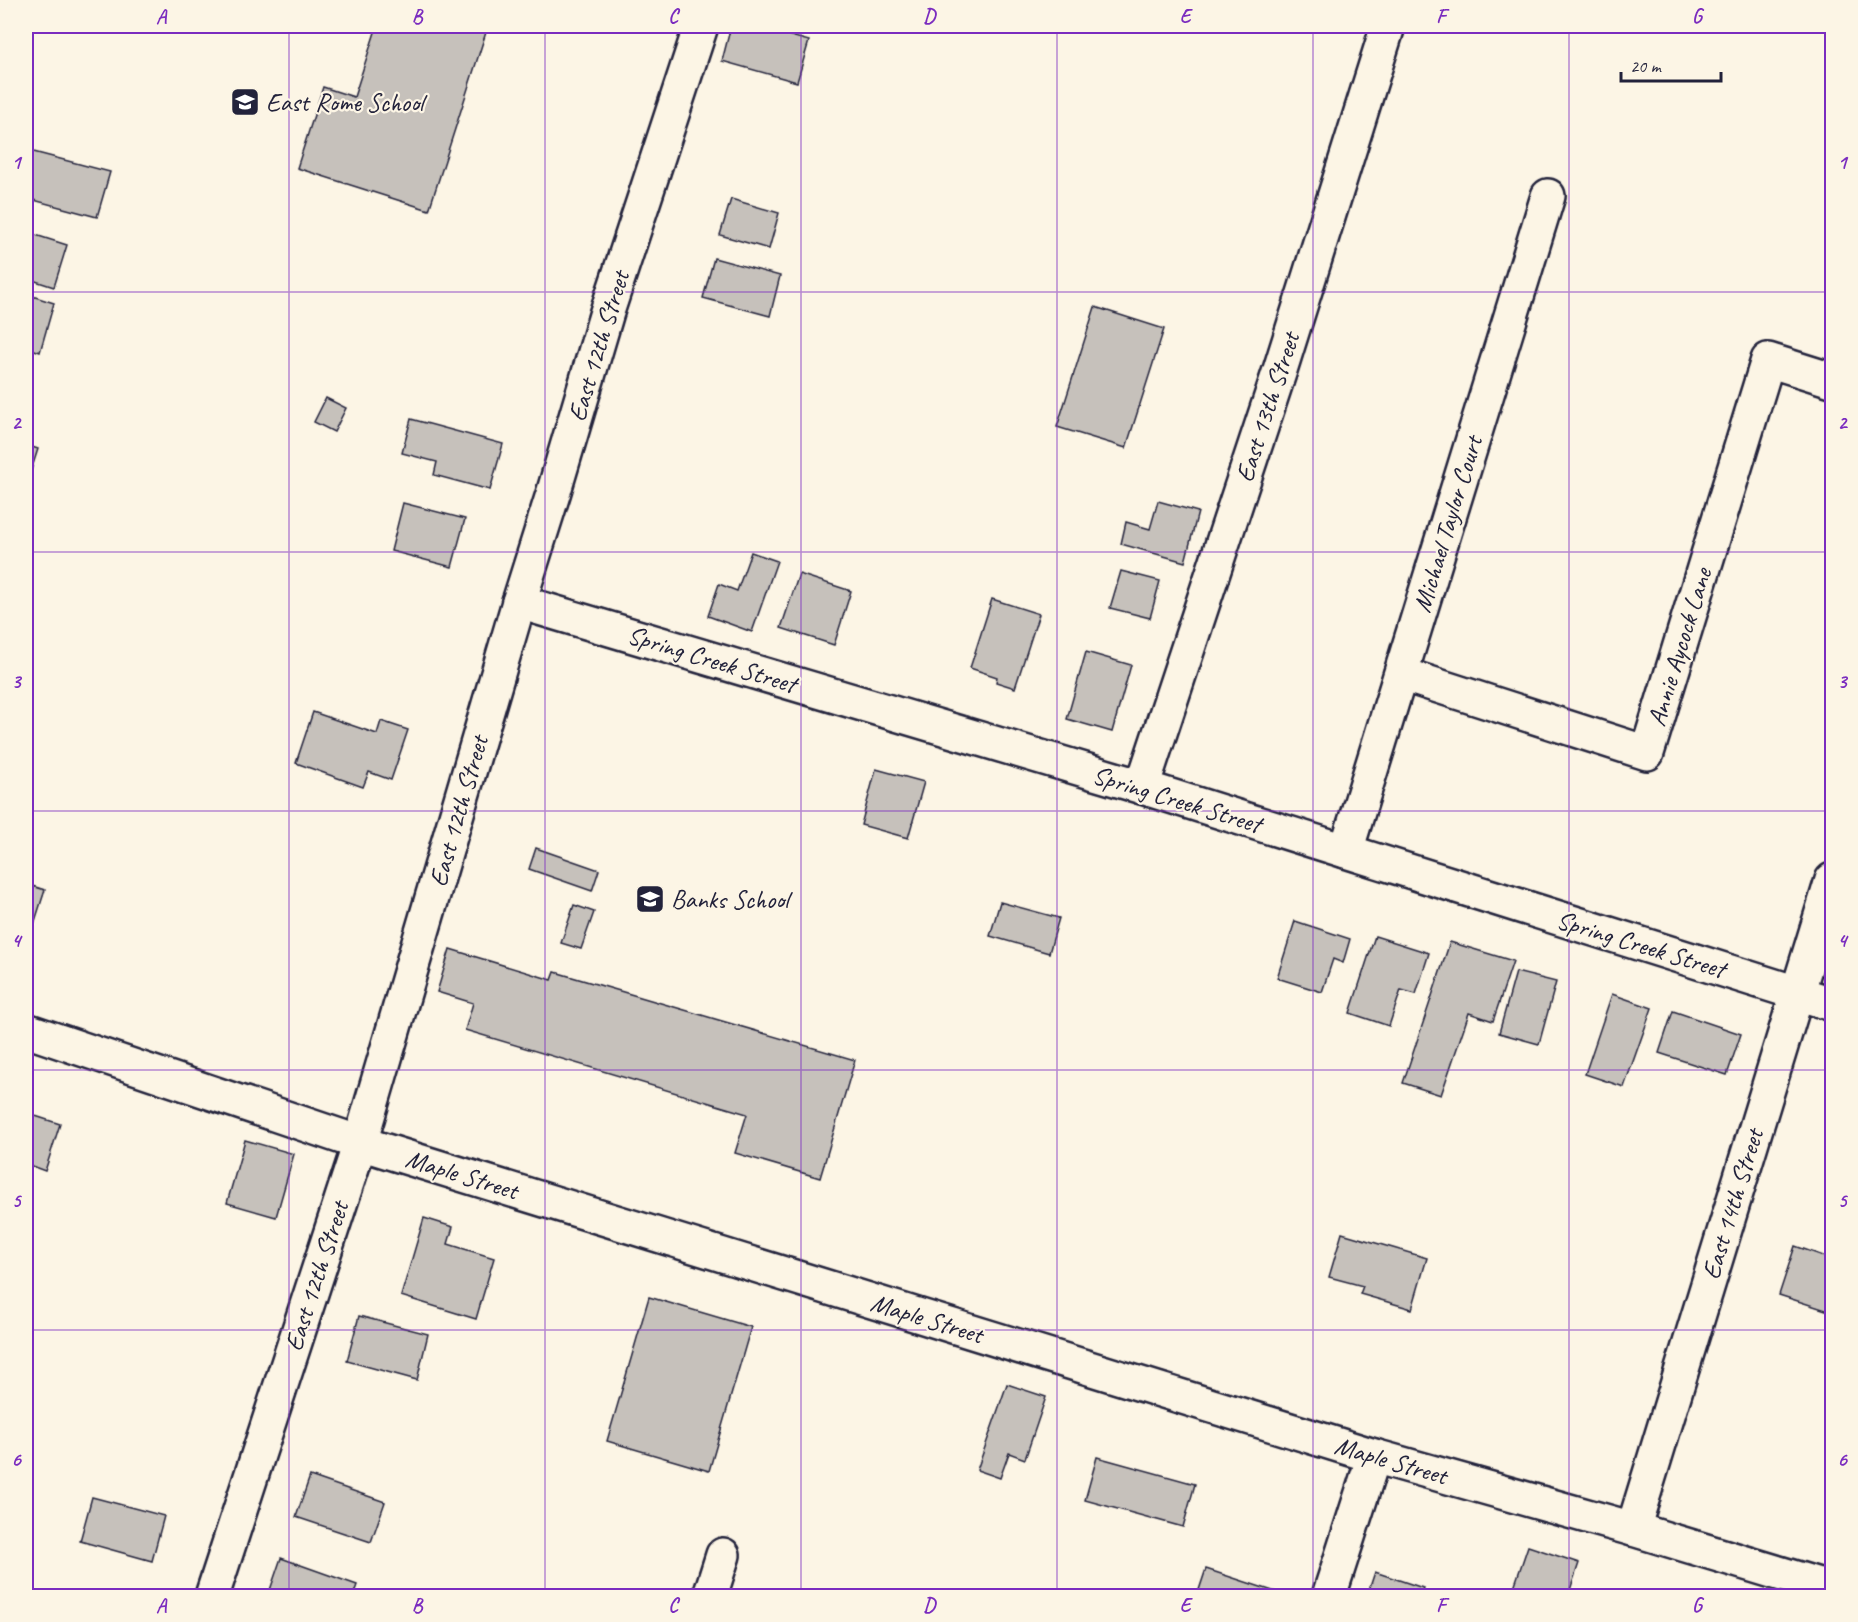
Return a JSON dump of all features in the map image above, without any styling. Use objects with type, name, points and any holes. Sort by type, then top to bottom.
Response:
[{"type":"street","name":"East 12th Street","points":[[212,1596],[360,1143],[607,312],[701,26]]},
{"type":"street","name":"East 13th Street","points":[[1142,787],[1283,359],[1388,26]]},
{"type":"street","name":"Michael Taylor Court","points":[[1346,851],[1548,196]]},
{"type":"street","name":"Annie Aycock Lane","points":[[1401,674],[1647,753],[1768,360],[1833,380]]},
{"type":"street","name":"Spring Creek Street","points":[[519,602],[1142,787],[1833,1004]]},
{"type":"street","name":"East 14th Street","points":[[1633,1529],[1833,880]]},
{"type":"street","name":"Maple Street","points":[[26,1030],[360,1143],[1374,1456],[1633,1529],[1833,1589]]},
{"type":"street","points":[[1329,1596],[1374,1456]]},
{"type":"street","points":[[710,1596],[723,1555]]},
{"type":"building","points":[[377,26],[488,26],[429,210],[297,168],[323,87],[354,97]]},
{"type":"building","points":[[731,26],[755,26],[809,41],[797,82],[722,61]]},
{"type":"building","points":[[26,150],[110,172],[97,217],[26,198]]},
{"type":"building","points":[[731,199],[779,213],[769,249],[720,235]]},
{"type":"building","points":[[26,232],[67,245],[54,287],[26,278]]},
{"type":"building","points":[[714,258],[780,276],[770,316],[703,298]]},
{"type":"building","points":[[26,294],[54,303],[40,352],[26,347]]},
{"type":"building","points":[[1095,307],[1164,329],[1126,448],[1057,427]]},
{"type":"building","points":[[326,398],[346,408],[334,432],[314,422]]},
{"type":"building","points":[[411,419],[503,444],[490,490],[434,475],[437,462],[402,453]]},
{"type":"building","points":[[26,445],[38,449],[26,486]]},
{"type":"building","points":[[1158,501],[1198,512],[1185,562],[1121,544],[1126,522],[1150,529]]},
{"type":"building","points":[[403,503],[465,519],[452,567],[391,551]]},
{"type":"building","points":[[751,552],[777,561],[752,632],[708,616],[719,584],[737,591]]},
{"type":"building","points":[[1121,571],[1160,581],[1150,618],[1110,608]]},
{"type":"building","points":[[799,574],[851,591],[834,645],[781,628]]},
{"type":"building","points":[[992,599],[1039,614],[1015,688],[996,682],[997,677],[970,668]]},
{"type":"building","points":[[1086,652],[1131,665],[1112,732],[1067,719]]},
{"type":"building","points":[[313,712],[377,734],[381,721],[408,730],[391,780],[369,772],[363,787],[296,763]]},
{"type":"building","points":[[876,769],[924,782],[908,838],[861,825]]},
{"type":"building","points":[[536,848],[599,870],[592,891],[529,869]]},
{"type":"building","points":[[26,884],[45,890],[26,949]]},
{"type":"building","points":[[1000,902],[1059,918],[1049,953],[990,936]]},
{"type":"building","points":[[574,905],[594,912],[581,949],[561,943]]},
{"type":"building","points":[[1295,921],[1350,939],[1343,963],[1333,959],[1322,992],[1277,978]]},
{"type":"building","points":[[1375,936],[1429,953],[1416,994],[1401,990],[1389,1026],[1350,1013]]},
{"type":"building","points":[[1450,942],[1513,961],[1493,1021],[1469,1013],[1441,1095],[1403,1083]]},
{"type":"building","points":[[450,949],[552,980],[555,972],[855,1060],[820,1178],[735,1153],[747,1114],[465,1030],[473,1003],[437,992]]},
{"type":"building","points":[[1516,972],[1556,982],[1539,1044],[1499,1033]]},
{"type":"building","points":[[1612,994],[1652,1008],[1624,1087],[1585,1074]]},
{"type":"building","points":[[1673,1011],[1741,1034],[1727,1075],[1659,1053]]},
{"type":"building","points":[[26,1113],[60,1124],[45,1171],[26,1164]]},
{"type":"building","points":[[245,1140],[294,1154],[276,1217],[227,1203]]},
{"type":"building","points":[[424,1218],[453,1227],[448,1244],[494,1258],[476,1319],[401,1296]]},
{"type":"building","points":[[1342,1233],[1427,1258],[1412,1309],[1360,1294],[1363,1286],[1329,1277]]},
{"type":"building","points":[[1795,1246],[1832,1259],[1832,1312],[1779,1295]]},
{"type":"building","points":[[649,1297],[751,1327],[709,1471],[607,1441]]},
{"type":"building","points":[[359,1316],[428,1334],[417,1380],[347,1361]]},
{"type":"building","points":[[1007,1384],[1046,1397],[1025,1459],[1009,1453],[1000,1478],[977,1470]]},
{"type":"building","points":[[1097,1457],[1195,1484],[1183,1527],[1085,1500]]},
{"type":"building","points":[[310,1476],[385,1502],[371,1542],[296,1517]]},
{"type":"building","points":[[92,1497],[164,1516],[152,1561],[80,1541]]},
{"type":"building","points":[[1528,1546],[1579,1563],[1568,1596],[1511,1596]]},
{"type":"building","points":[[281,1558],[357,1585],[353,1596],[268,1596]]},
{"type":"building","points":[[1206,1569],[1276,1592],[1275,1596],[1197,1596]]},
{"type":"building","points":[[1375,1572],[1423,1588],[1420,1596],[1367,1596]]},
{"type":"place","name":"East Rome School","points":[[245,102]]},
{"type":"place","name":"Banks School","points":[[650,899]]}]
